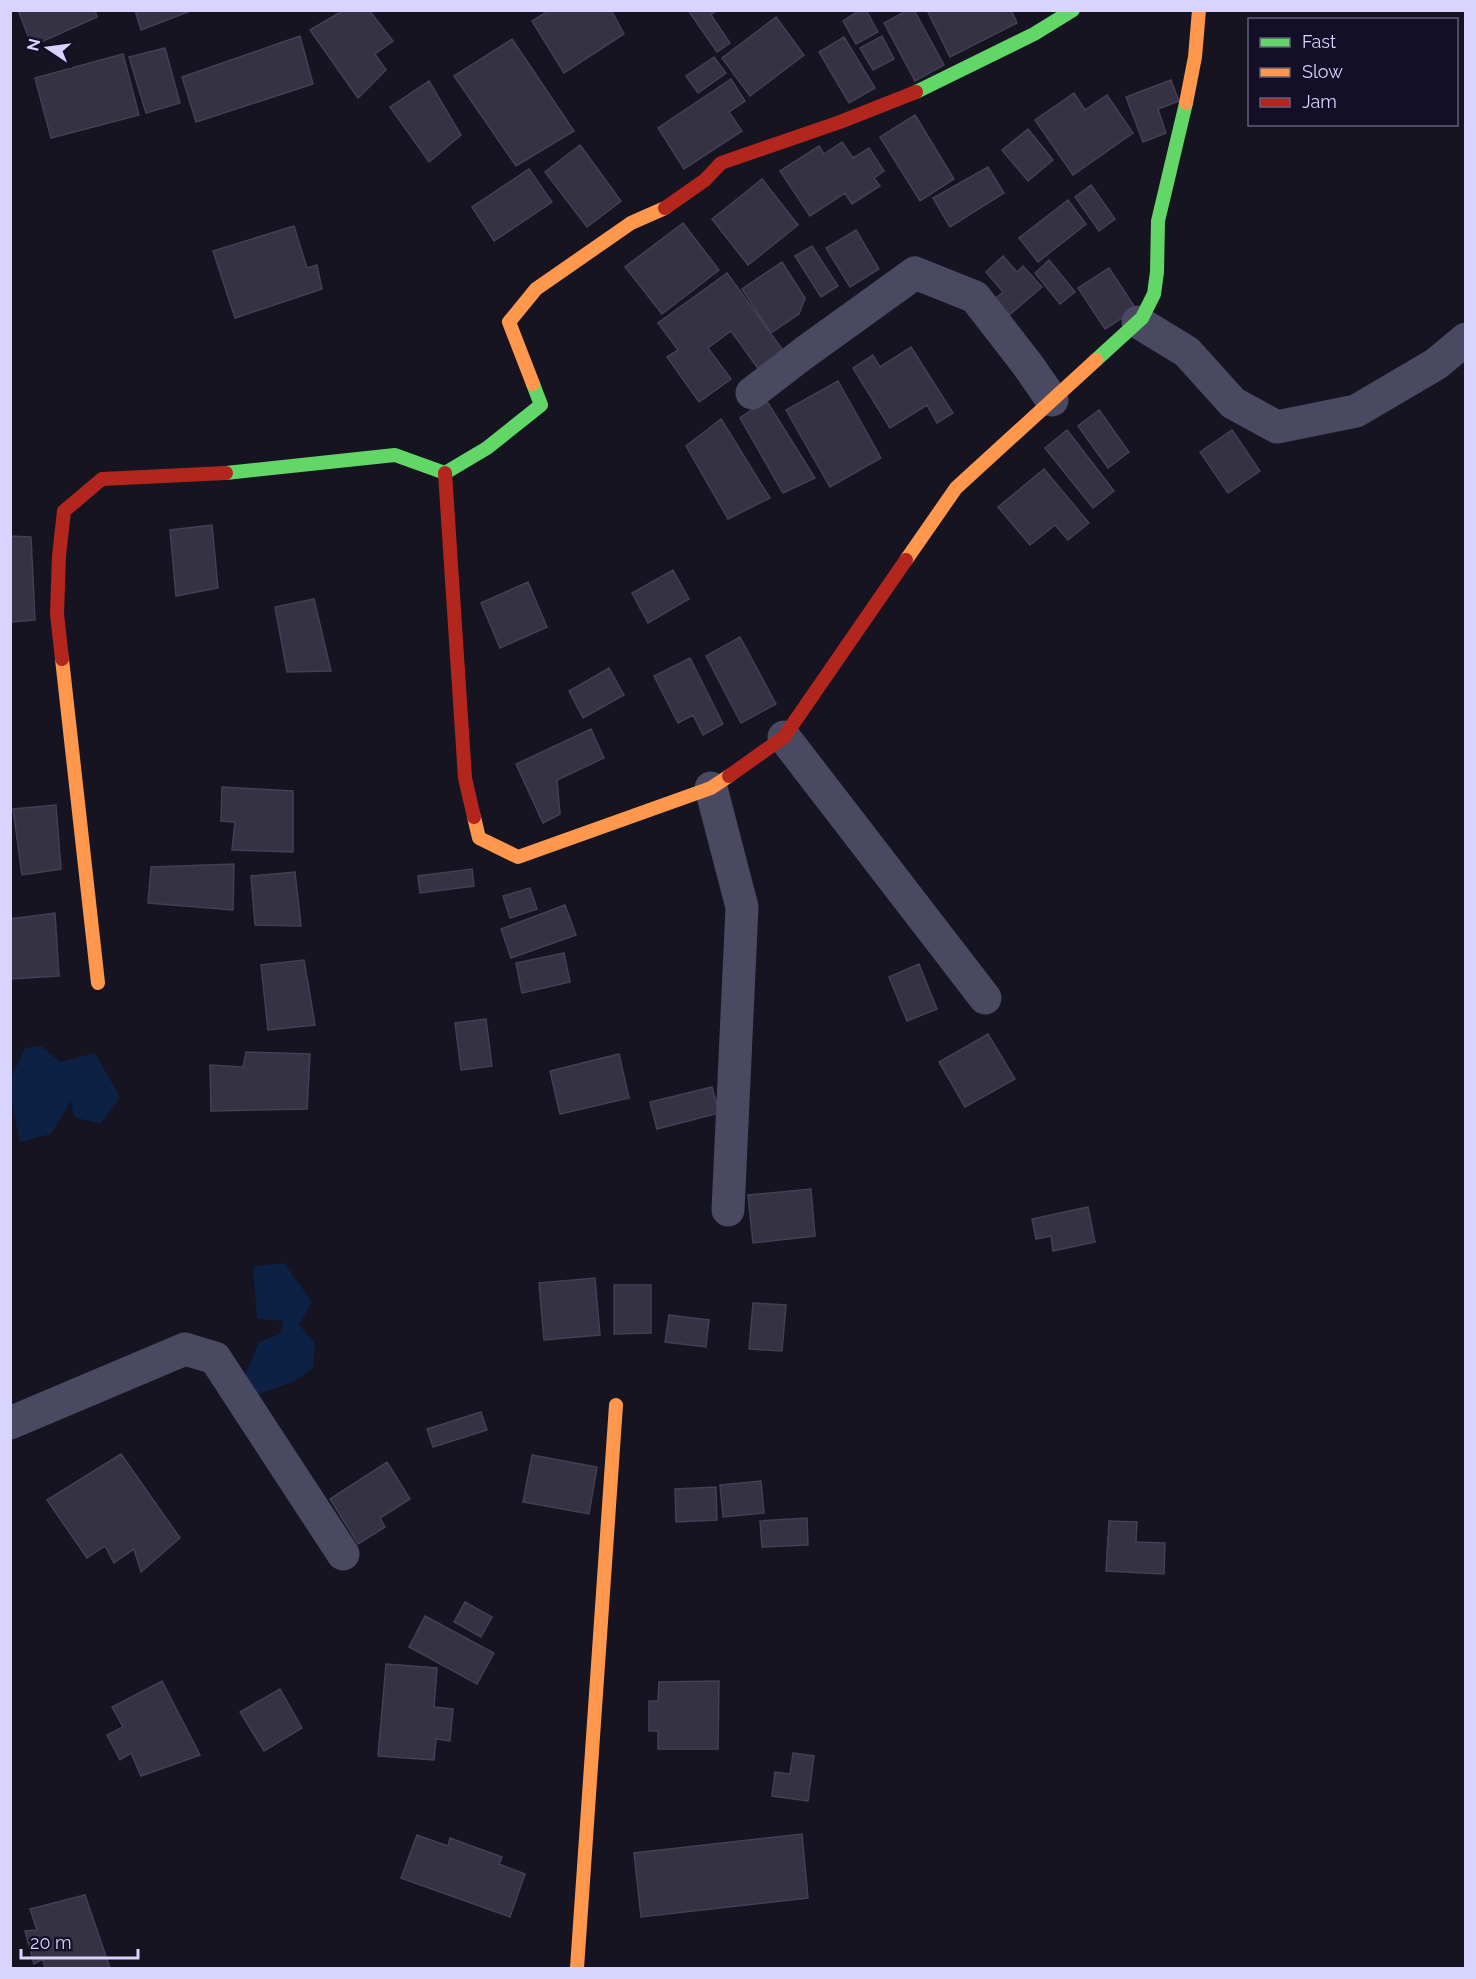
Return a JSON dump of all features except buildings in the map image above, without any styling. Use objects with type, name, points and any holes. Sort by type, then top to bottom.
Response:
[{"type":"street","points":[[445,473],[487,448],[541,405],[509,322],[536,289],[631,223],[667,207],[705,180],[721,163],[840,122],[931,86],[1034,34],[1073,10]]},
{"type":"street","points":[[445,473],[465,778],[479,838],[518,857],[711,788],[784,737],[956,488],[1138,322],[1154,294],[1158,221],[1188,94],[1195,57],[1199,10]]},
{"type":"street","points":[[752,393],[915,273],[975,297],[1052,400]]},
{"type":"street","points":[[1138,322],[1187,352],[1233,403],[1277,427],[1356,411],[1436,364],[1466,339]]},
{"type":"street","points":[[98,983],[57,614],[59,556],[64,511],[102,479],[210,475],[395,454],[445,473]]},
{"type":"street","points":[[784,737],[985,998]]},
{"type":"street","points":[[711,788],[742,908],[728,1210]]},
{"type":"street","points":[[10,1423],[185,1349],[215,1358],[343,1554]]},
{"type":"street","points":[[577,1968],[616,1405]]},
{"type":"water","points":[[41,1046],[60,1062],[95,1053],[120,1097],[100,1124],[74,1117],[71,1101],[51,1134],[20,1142],[11,1100],[11,1078],[25,1048]]},
{"type":"water","points":[[284,1263],[312,1302],[299,1325],[315,1343],[313,1368],[293,1382],[256,1395],[240,1388],[259,1342],[280,1334],[283,1321],[257,1319],[253,1267]]},
{"type":"traffic: fast","points":[[916,92],[1034,34],[1073,10]]},
{"type":"traffic: fast","points":[[1096,360],[1142,318],[1154,294],[1158,221],[1186,103]]},
{"type":"traffic: fast","points":[[226,473],[395,455],[445,473],[487,448],[541,405],[533,384]]},
{"type":"traffic: slow","points":[[1186,103],[1195,57],[1199,10]]},
{"type":"traffic: slow","points":[[533,384],[509,322],[536,289],[631,223],[665,208]]},
{"type":"traffic: slow","points":[[906,560],[956,488],[1096,360]]},
{"type":"traffic: slow","points":[[62,659],[98,983]]},
{"type":"traffic: slow","points":[[474,817],[479,838],[518,857],[711,788],[729,776]]},
{"type":"traffic: slow","points":[[577,1968],[616,1405]]},
{"type":"traffic: jam","points":[[665,208],[705,180],[721,163],[840,122],[916,92]]},
{"type":"traffic: jam","points":[[62,659],[57,614],[59,556],[64,511],[102,479],[226,473]]},
{"type":"traffic: jam","points":[[445,473],[465,778],[474,817]]},
{"type":"traffic: jam","points":[[729,776],[784,737],[906,560]]}]
